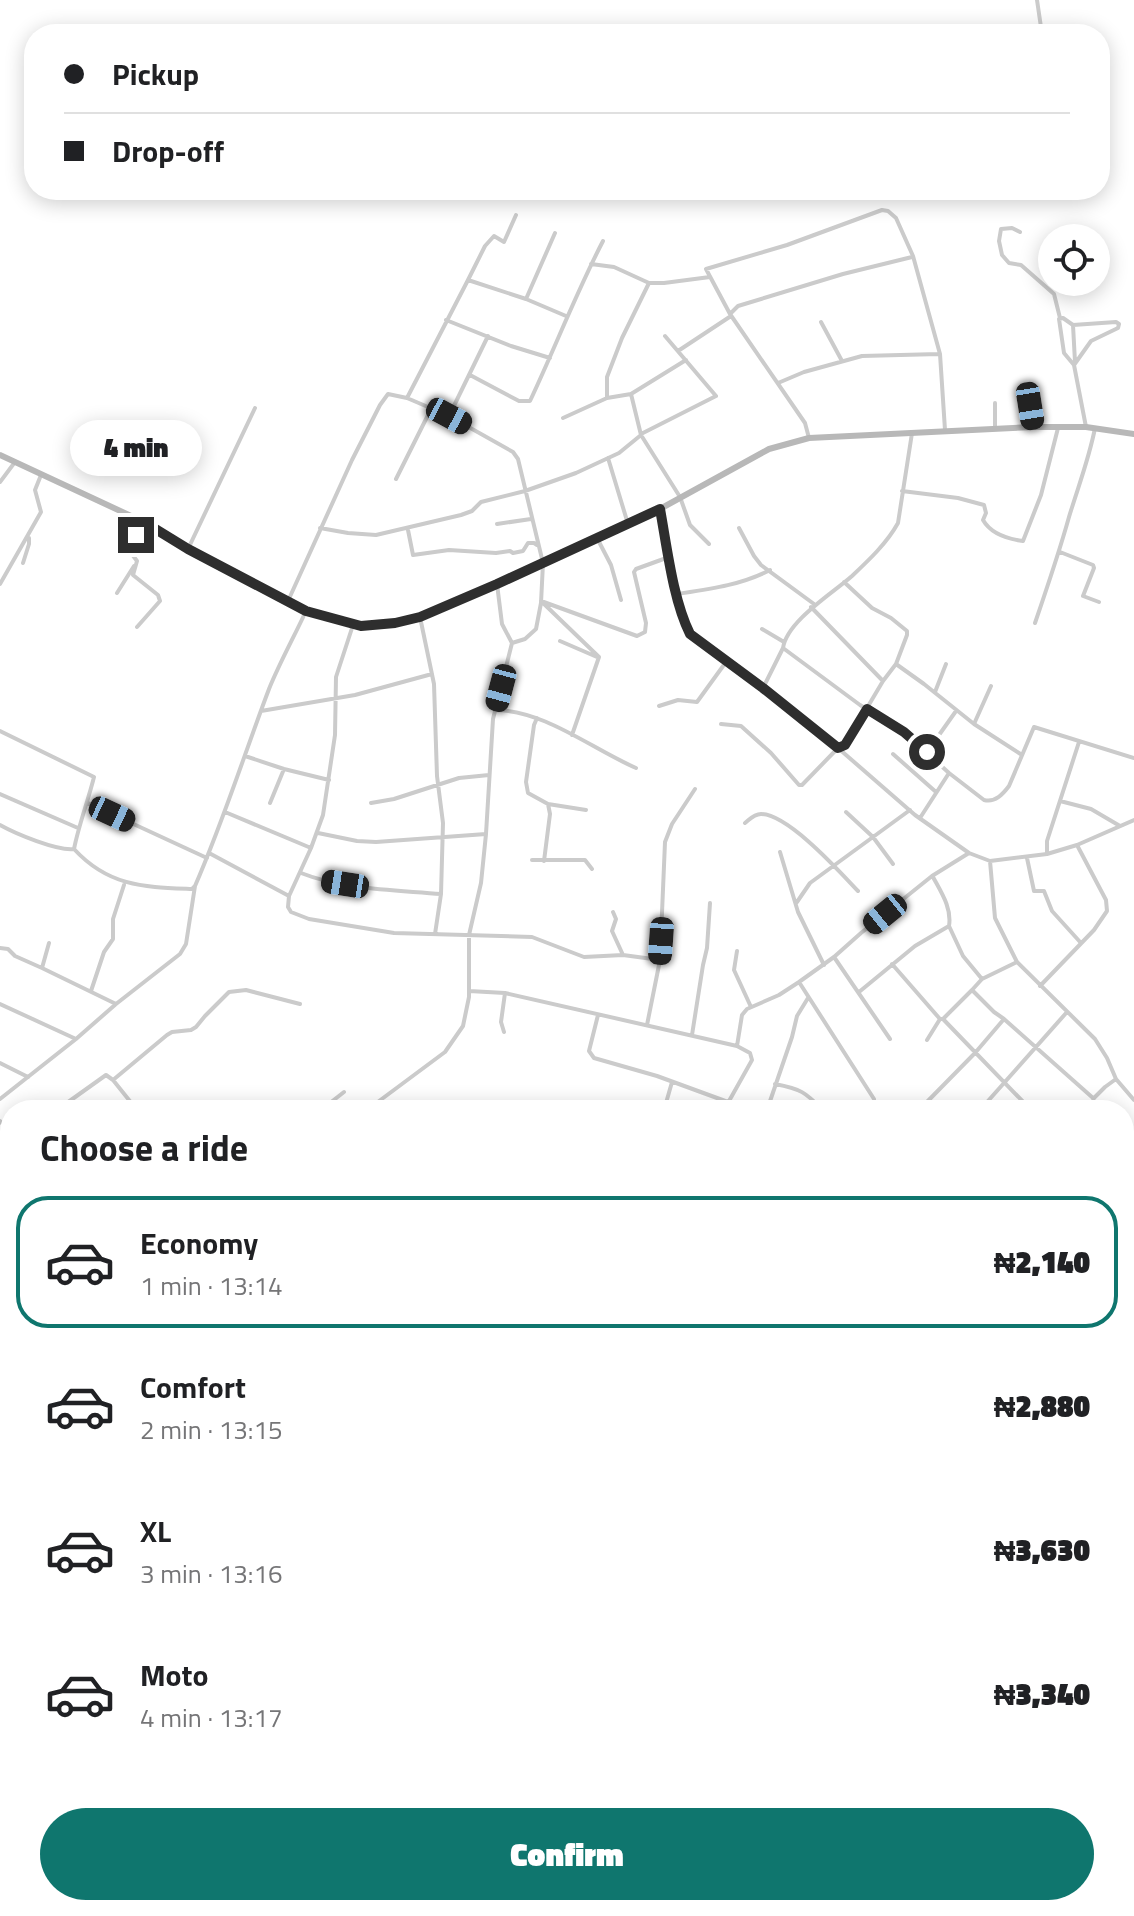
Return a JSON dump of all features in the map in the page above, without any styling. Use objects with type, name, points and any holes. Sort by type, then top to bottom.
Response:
[{"type":"main road","points":[[0,455],[144,522],[188,549],[306,611],[353,625],[395,623],[420,617],[660,509],[769,449],[809,438],[1033,427],[1086,427],[1134,434]]},
{"type":"street","points":[[1037,0],[1041,24]]},
{"type":"street","points":[[809,438],[805,423],[730,315],[706,269],[787,245],[882,210],[896,218],[913,256],[940,354],[945,430]]},
{"type":"street","points":[[407,398],[485,246],[494,236],[504,242],[516,215]]},
{"type":"street","points":[[1020,232],[1012,228],[1001,229],[999,241],[1002,255],[1009,263],[1021,265],[1054,294],[1064,354],[1075,364]]},
{"type":"street","points":[[526,299],[555,233]]},
{"type":"street","points":[[470,375],[519,401],[530,401],[603,241]]},
{"type":"street","points":[[678,351],[738,306],[913,256]]},
{"type":"street","points":[[591,264],[614,267],[649,283],[710,277]]},
{"type":"street","points":[[468,280],[526,299],[567,317]]},
{"type":"street","points":[[607,398],[607,377],[649,283]]},
{"type":"street","points":[[1060,318],[1073,325],[1119,324],[1118,328],[1091,341],[1075,364]]},
{"type":"street","points":[[446,320],[550,358]]},
{"type":"street","points":[[821,322],[842,361]]},
{"type":"street","points":[[1073,325],[1075,364],[1086,427]]},
{"type":"street","points":[[449,416],[488,336]]},
{"type":"street","points":[[320,528],[376,535],[407,529],[461,515],[472,511],[481,502],[576,473],[619,453],[641,434],[716,396],[665,336]]},
{"type":"street","points":[[778,383],[804,372],[862,356],[940,354]]},
{"type":"street","points":[[563,418],[607,398],[631,394],[686,360]]},
{"type":"street","points":[[1027,385],[1033,427]]},
{"type":"street","points":[[288,601],[352,460],[386,395],[392,394],[449,416],[513,452],[518,459],[543,563],[536,629],[525,639],[512,643]]},
{"type":"street","points":[[631,394],[641,434],[680,497],[690,525],[709,544]]},
{"type":"street","points":[[995,403],[995,428]]},
{"type":"street","points":[[188,549],[255,408]]},
{"type":"street","points":[[396,479],[431,409]]},
{"type":"street","points":[[902,491],[958,498],[984,505],[986,513],[983,520],[989,528],[1023,541],[1041,495],[1059,427]]},
{"type":"street","points":[[1035,623],[1086,468],[1095,428]]},
{"type":"street","points":[[763,688],[784,642],[813,606],[844,582],[887,539],[898,523],[912,433]]},
{"type":"street","points":[[608,458],[628,524]]},
{"type":"street","points":[[0,482],[15,462]]},
{"type":"street","points":[[0,584],[41,512],[35,490],[42,473]]},
{"type":"street","points":[[660,509],[677,594],[690,634],[838,748],[920,819],[969,853],[990,861],[1027,858],[1077,845],[1132,822],[1134,829]]},
{"type":"street","points":[[497,524],[531,519]]},
{"type":"street","points":[[137,561],[128,549],[144,522]]},
{"type":"street","points":[[739,528],[761,565],[813,606],[883,681]]},
{"type":"street","points":[[407,529],[413,555],[449,550],[513,553],[523,551],[528,543],[537,545]]},
{"type":"street","points":[[23,563],[29,535]]},
{"type":"street","points":[[597,538],[611,565],[621,600]]},
{"type":"street","points":[[1060,552],[1093,565],[1083,596],[1099,602]]},
{"type":"street","points":[[541,602],[641,635],[645,632],[646,623],[634,572],[669,557]]},
{"type":"street","points":[[117,593],[137,561]]},
{"type":"street","points":[[137,561],[133,575],[158,595],[160,601],[137,627]]},
{"type":"street","points":[[677,594],[725,587],[770,570]]},
{"type":"street","points":[[721,724],[741,726],[800,785],[838,748],[845,745],[896,664],[907,631],[872,608],[844,582]]},
{"type":"street","points":[[380,1100],[445,1052],[463,1026],[469,991],[469,935],[481,883],[486,834],[493,719],[512,643],[502,624],[497,584]]},
{"type":"street","points":[[541,602],[599,657]]},
{"type":"street","points":[[0,1099],[180,954],[186,944],[195,886],[270,687],[306,611]]},
{"type":"street","points":[[420,617],[435,698],[437,776],[443,838],[441,894],[435,934]]},
{"type":"street","points":[[353,625],[338,666],[335,735],[323,815],[289,896],[291,912],[309,919],[394,933],[532,937],[584,957],[623,955],[660,960]]},
{"type":"street","points":[[762,629],[784,642]]},
{"type":"street","points":[[560,641],[599,657]]},
{"type":"street","points":[[783,648],[904,732],[984,800],[990,801],[1009,786],[1034,727],[1134,758]]},
{"type":"street","points":[[572,735],[599,657]]},
{"type":"street","points":[[659,706],[678,700],[697,702],[726,662]]},
{"type":"street","points":[[896,664],[956,711],[1022,755]]},
{"type":"street","points":[[935,692],[946,664]]},
{"type":"street","points":[[261,711],[335,698],[432,674]]},
{"type":"street","points":[[974,724],[991,686]]},
{"type":"street","points":[[495,710],[518,711],[537,718],[636,768]]},
{"type":"street","points":[[927,752],[956,711]]},
{"type":"street","points":[[537,718],[526,788],[528,793],[548,804],[586,810]]},
{"type":"street","points":[[0,731],[94,777],[74,849]]},
{"type":"street","points":[[1047,854],[1047,841],[1079,742]]},
{"type":"street","points":[[893,754],[936,792]]},
{"type":"street","points":[[245,756],[329,780]]},
{"type":"street","points":[[270,803],[284,769]]},
{"type":"street","points":[[920,819],[949,773]]},
{"type":"street","points":[[371,803],[394,799],[459,778],[489,775]]},
{"type":"street","points":[[647,1025],[660,960],[665,842],[672,824],[695,789]]},
{"type":"street","points":[[0,794],[78,828]]},
{"type":"street","points":[[1060,801],[1091,809],[1121,827]]},
{"type":"street","points":[[88,803],[289,896]]},
{"type":"street","points":[[544,861],[550,814],[548,804]]},
{"type":"street","points":[[797,902],[810,883],[910,810]]},
{"type":"street","points":[[225,812],[311,848]]},
{"type":"street","points":[[846,812],[873,837],[893,864]]},
{"type":"street","points":[[745,823],[756,814],[768,815],[801,836],[858,891]]},
{"type":"street","points":[[0,825],[11,832],[63,849],[74,849],[96,868],[125,884],[151,888],[192,889],[195,886]]},
{"type":"street","points":[[317,832],[357,841],[486,834]]},
{"type":"street","points":[[1040,986],[1094,930],[1107,911],[1106,900],[1077,845]]},
{"type":"street","points":[[780,852],[798,912],[824,965]]},
{"type":"street","points":[[737,1046],[742,1015],[751,1007],[779,995],[824,965],[932,876],[969,853]]},
{"type":"street","points":[[1027,858],[1034,891],[1044,891],[1052,911],[1081,943]]},
{"type":"street","points":[[532,860],[585,860],[592,869]]},
{"type":"street","points":[[990,861],[995,918],[1017,962],[1102,1048],[1116,1079],[1134,1100]]},
{"type":"street","points":[[300,872],[319,880],[441,894]]},
{"type":"street","points":[[932,876],[945,899],[949,926],[963,956],[982,979]]},
{"type":"street","points":[[91,991],[104,952],[113,939],[113,919],[125,884]]},
{"type":"street","points":[[692,1035],[707,948],[710,903]]},
{"type":"street","points":[[613,912],[616,919],[612,931],[623,955]]},
{"type":"street","points":[[859,992],[915,946],[949,926]]},
{"type":"street","points":[[42,968],[49,943]]},
{"type":"street","points":[[0,948],[8,949],[15,956],[116,1004]]},
{"type":"street","points":[[737,951],[735,973],[751,1007]]},
{"type":"street","points":[[834,957],[890,1039]]},
{"type":"street","points":[[927,1040],[942,1019],[982,979],[1017,962]]},
{"type":"street","points":[[892,964],[1021,1100]]},
{"type":"street","points":[[799,982],[874,1099]]},
{"type":"street","points":[[113,1080],[167,1035],[196,1027],[229,992],[246,990],[300,1004]]},
{"type":"street","points":[[972,990],[1093,1098],[1116,1079]]},
{"type":"street","points":[[469,991],[505,993],[737,1046],[750,1053],[752,1060],[729,1100]]},
{"type":"street","points":[[504,1032],[501,1022],[505,993]]},
{"type":"street","points":[[770,1100],[797,1016],[808,998]]},
{"type":"street","points":[[0,1004],[76,1039]]},
{"type":"street","points":[[990,1100],[1067,1012]]},
{"type":"street","points":[[598,1015],[589,1051],[594,1058],[723,1100]]},
{"type":"street","points":[[929,1100],[1004,1019]]},
{"type":"street","points":[[0,1063],[28,1077]]},
{"type":"street","points":[[780,1071],[791,1087]]},
{"type":"street","points":[[71,1100],[103,1076],[113,1080],[129,1100]]},
{"type":"street","points":[[667,1100],[672,1081]]},
{"type":"street","points":[[775,1084],[805,1092],[813,1100]]},
{"type":"street","points":[[334,1100],[344,1092]]},
{"type":"route","points":[[136,535],[144,522],[188,549],[306,611],[361,626],[420,617],[660,509],[674,584],[690,634],[838,748],[845,745],[867,709],[904,732],[927,752]]}]
